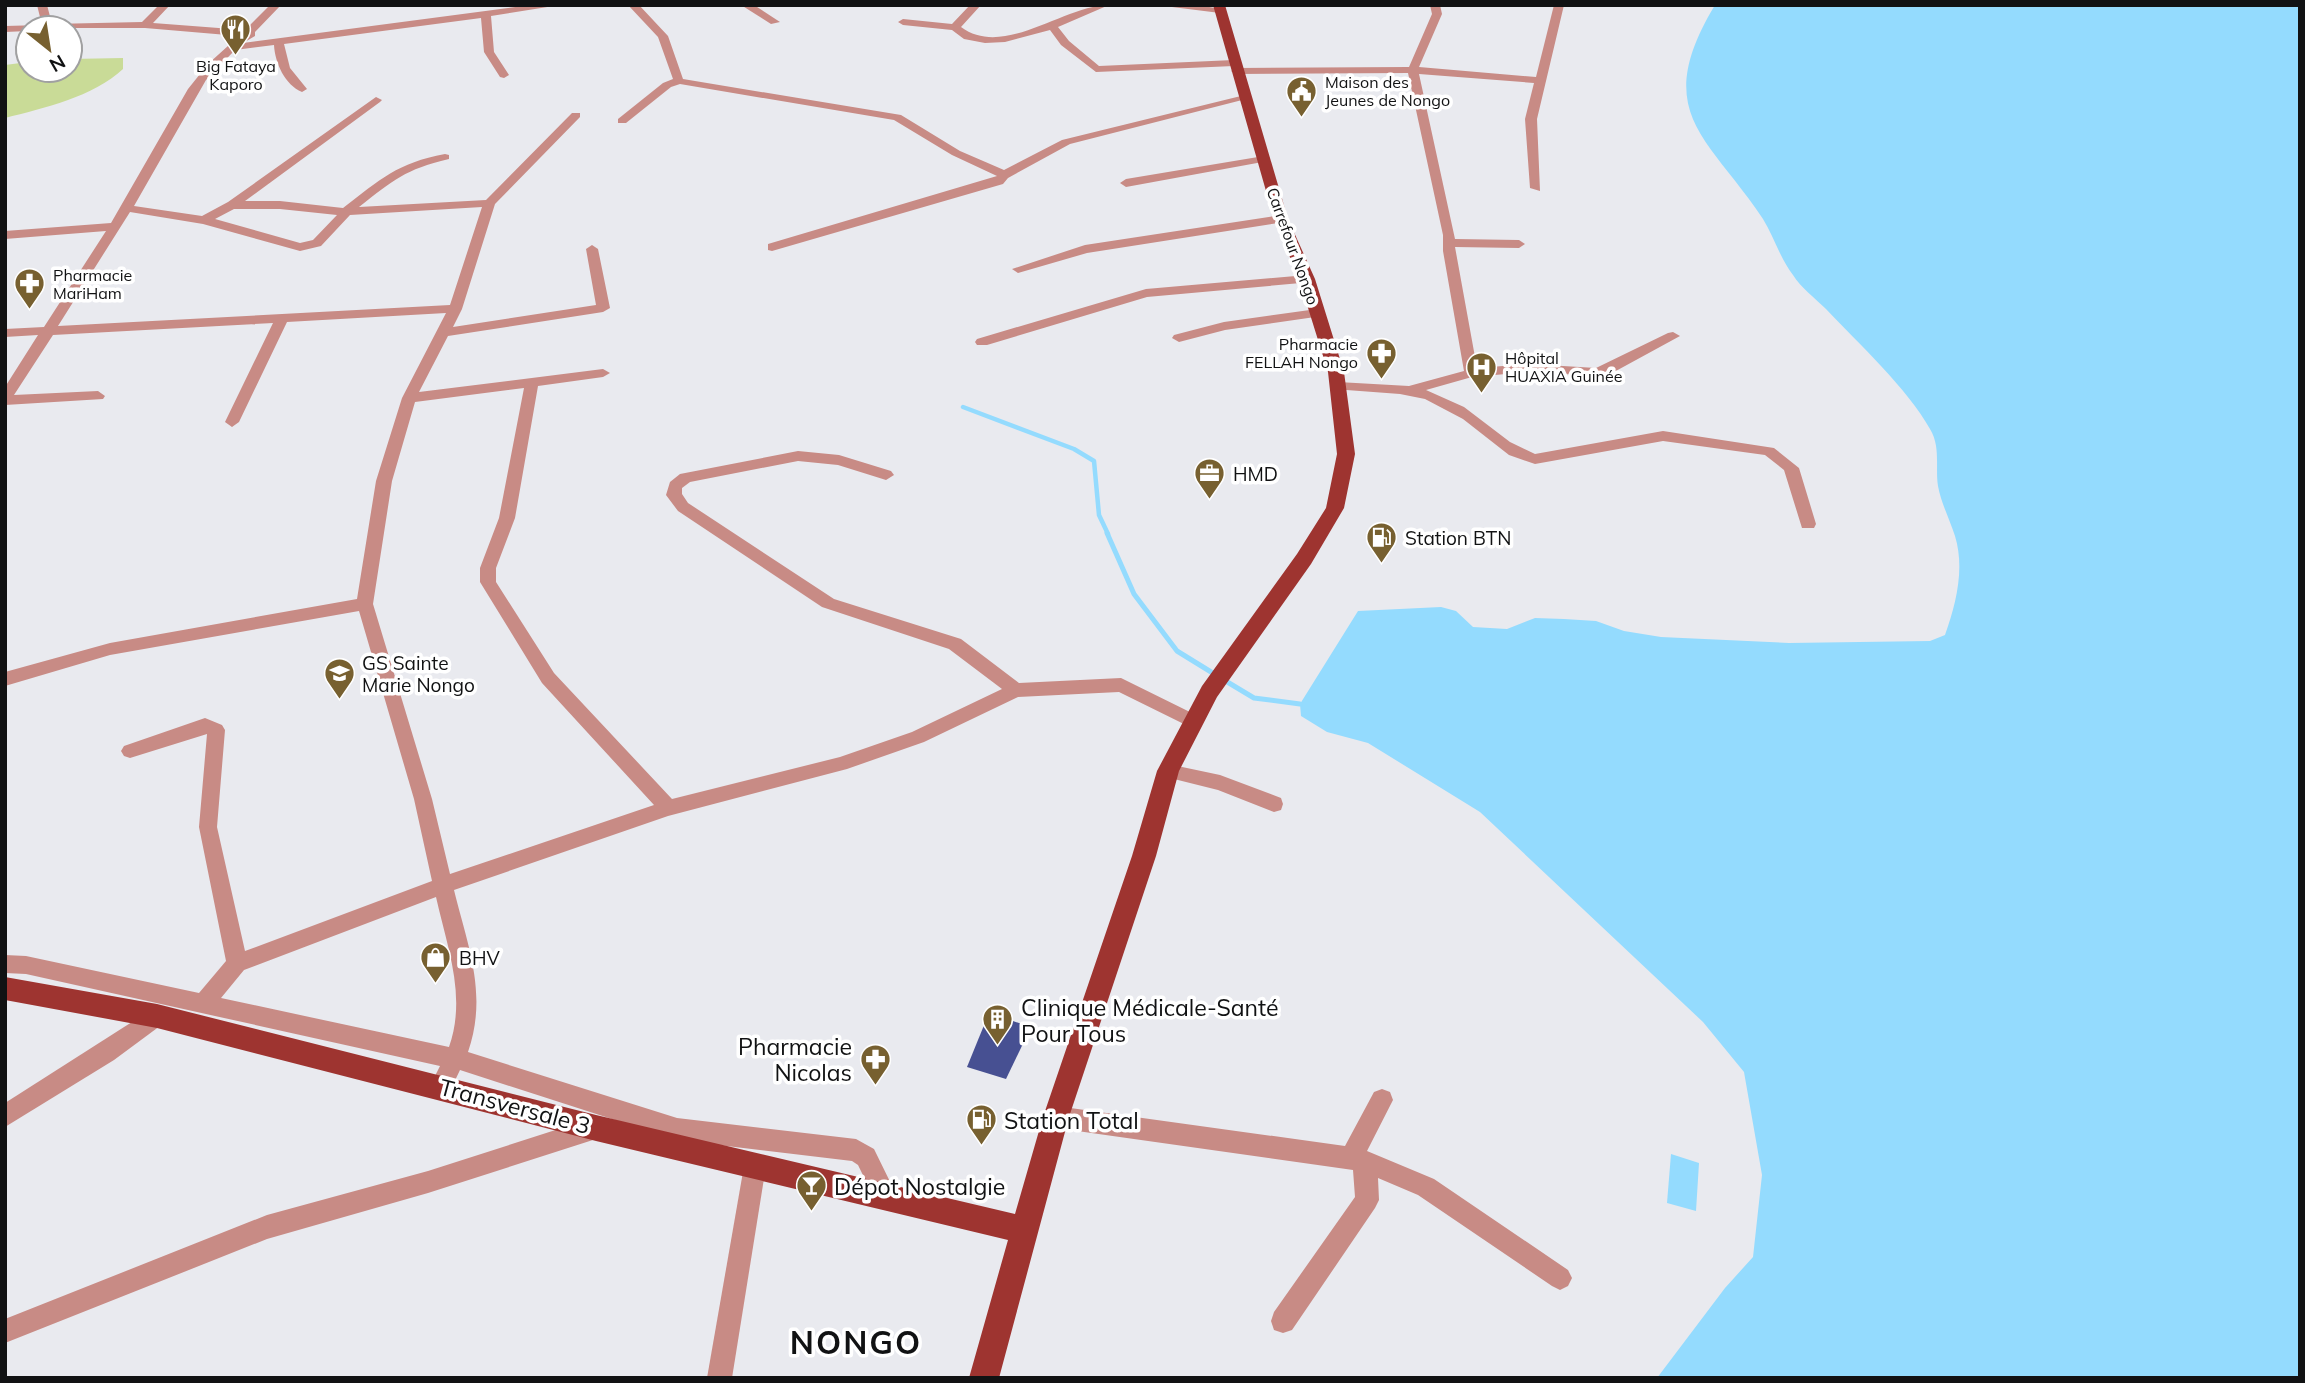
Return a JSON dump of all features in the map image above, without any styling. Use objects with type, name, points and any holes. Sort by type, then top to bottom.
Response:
[{"type":"main road","name":"Carrefour Nongo","points":[[984,1378],[1056,1117],[1144,856],[1168,771],[1209,692],[1304,559],[1335,509],[1346,454],[1338,386],[1307,279],[1281,219],[1220,8]]},
{"type":"main road","name":"Transversale 3","points":[[5,988],[157,1016],[440,1086],[596,1128],[1025,1230]]},
{"type":"street","points":[[145,25],[165,5]]},
{"type":"street","points":[[5,399],[127,208],[179,110],[204,74],[251,33],[276,5]]},
{"type":"street","points":[[232,47],[555,5]]},
{"type":"street","points":[[633,5],[663,36],[679,81]]},
{"type":"street","points":[[746,5],[775,22]]},
{"type":"street","points":[[955,27],[976,5]]},
{"type":"street","points":[[903,22],[955,27],[972,38],[992,41],[1104,5]]},
{"type":"street","points":[[1161,5],[1220,8]]},
{"type":"street","points":[[1436,5],[1437,14],[1413,70],[1437,176],[1471,373]]},
{"type":"street","points":[[1536,188],[1531,119],[1559,5]]},
{"type":"street","points":[[486,14],[489,52],[504,75]]},
{"type":"street","points":[[1051,24],[1065,43],[1092,67],[1100,70],[1235,67],[1413,70],[1539,80]]},
{"type":"street","points":[[84,26],[145,25],[251,33]]},
{"type":"street","points":[[279,42],[278,53],[293,83],[302,89]]},
{"type":"street","points":[[622,121],[667,85],[679,81],[897,117],[956,153],[1004,175]]},
{"type":"street","points":[[772,247],[999,181],[1004,175],[1066,142],[1245,98]]},
{"type":"street","points":[[204,220],[232,205],[376,100]]},
{"type":"street","points":[[440,1086],[457,1059],[469,1013],[468,991],[424,799],[365,604],[384,481],[409,398],[455,309],[489,203],[576,115]]},
{"type":"street","points":[[127,208],[204,220],[300,247],[317,243],[346,212],[398,171],[419,162],[445,157]]},
{"type":"street","points":[[1126,183],[1264,159]]},
{"type":"street","points":[[232,205],[346,212],[489,203]]},
{"type":"street","points":[[1018,269],[1085,249],[1281,219]]},
{"type":"street","points":[[5,235],[116,226]]},
{"type":"street","points":[[1448,243],[1519,244]]},
{"type":"street","points":[[445,332],[603,308],[592,249]]},
{"type":"street","points":[[982,342],[1146,293],[1307,279]]},
{"type":"street","points":[[5,333],[455,309]]},
{"type":"street","points":[[1178,338],[1224,326],[1317,313]]},
{"type":"street","points":[[232,422],[281,320]]},
{"type":"street","points":[[1338,386],[1414,389],[1471,373],[1530,368],[1596,373],[1673,336]]},
{"type":"street","points":[[409,398],[603,373]]},
{"type":"street","points":[[532,382],[507,517],[488,568],[488,582],[548,678],[668,808]]},
{"type":"street","points":[[1414,389],[1458,409],[1520,456],[1528,458],[1662,436],[1769,451],[1791,468],[1808,524]]},
{"type":"street","points":[[5,399],[98,396]]},
{"type":"street","points":[[886,475],[839,460],[798,456],[685,478],[675,486],[674,495],[683,506],[828,603],[955,644],[1016,690]]},
{"type":"street","points":[[5,679],[110,649],[365,604]]},
{"type":"street","points":[[203,1004],[237,963],[444,885],[668,808],[841,764],[918,737],[1016,690],[1121,685],[1192,721]]},
{"type":"street","points":[[130,751],[205,725],[216,730],[208,827],[237,963]]},
{"type":"street","points":[[1168,771],[1220,783],[1274,804]]},
{"type":"street","points":[[5,964],[26,965],[457,1059],[677,1129],[856,1150],[866,1157],[886,1198]]},
{"type":"street","points":[[5,1116],[106,1053],[157,1016]]},
{"type":"street","points":[[1283,1321],[1367,1200],[1367,1182],[1356,1159],[1382,1100]]},
{"type":"street","points":[[1056,1117],[1356,1159],[1426,1187],[1560,1278]]},
{"type":"street","points":[[5,1331],[267,1227],[428,1182],[596,1128]]},
{"type":"street","points":[[719,1378],[755,1166]]},
{"type":"green space","points":[[123,58],[123,69],[111,79],[83,94],[5,118],[5,65],[14,64],[14,84],[84,84],[84,59]]},
{"type":"water","points":[[1715,5],[2300,5],[2300,1378],[1657,1378],[1725,1288],[1753,1257],[1762,1175],[1744,1072],[1703,1022],[1480,812],[1368,743],[1327,732],[1301,716],[1300,704],[1358,611],[1441,607],[1456,611],[1473,627],[1507,629],[1535,618],[1564,619],[1596,621],[1624,631],[1661,637],[1789,643],[1930,641],[1945,635],[1956,599],[1959,561],[1955,536],[1938,486],[1937,450],[1933,436],[1921,414],[1896,382],[1796,280],[1763,219],[1694,121],[1687,98],[1687,72],[1696,42]]},
{"type":"water","points":[[1671,1154],[1699,1163],[1696,1211],[1667,1203]]},
{"type":"building","name":"Clinique Médicale-Santé Pour Tous","points":[[989,1013],[1031,1027],[1006,1079],[967,1067]]},
{"type":"waterway","points":[[963,407],[1074,449],[1094,461],[1099,515],[1108,534]]},
{"type":"waterway","points":[[1107,533],[1134,594],[1177,651],[1216,675]]},
{"type":"waterway","points":[[1224,680],[1254,698],[1300,704]]},
{"type":"place","name":"Big Fataya Kaporo","points":[[236,56]]},
{"type":"place","name":"Maison des Jeunes de Nongo","points":[[1302,118]]},
{"type":"place","name":"Pharmacie MariHam","points":[[30,311]]},
{"type":"place","name":"Pharmacie FELLAH Nongo","points":[[1381,380]]},
{"type":"place","name":"Hôpital HUAXIA Guinée","points":[[1482,394]]},
{"type":"place","name":"HMD","points":[[1210,501]]},
{"type":"place","name":"Station BTN","points":[[1382,565]]},
{"type":"place","name":"GS Sainte Marie Nongo","points":[[339,701]]},
{"type":"place","name":"BHV","points":[[436,985]]},
{"type":"place","name":"Clinique Médicale-Santé Pour Tous","points":[[998,1047]]},
{"type":"place","name":"Pharmacie Nicolas","points":[[875,1086]]},
{"type":"place","name":"Station Total","points":[[981,1147]]},
{"type":"place","name":"Dépot Nostalgie","points":[[811,1213]]},
{"type":"district","name":"NONGO","points":[[856,1342]]}]
